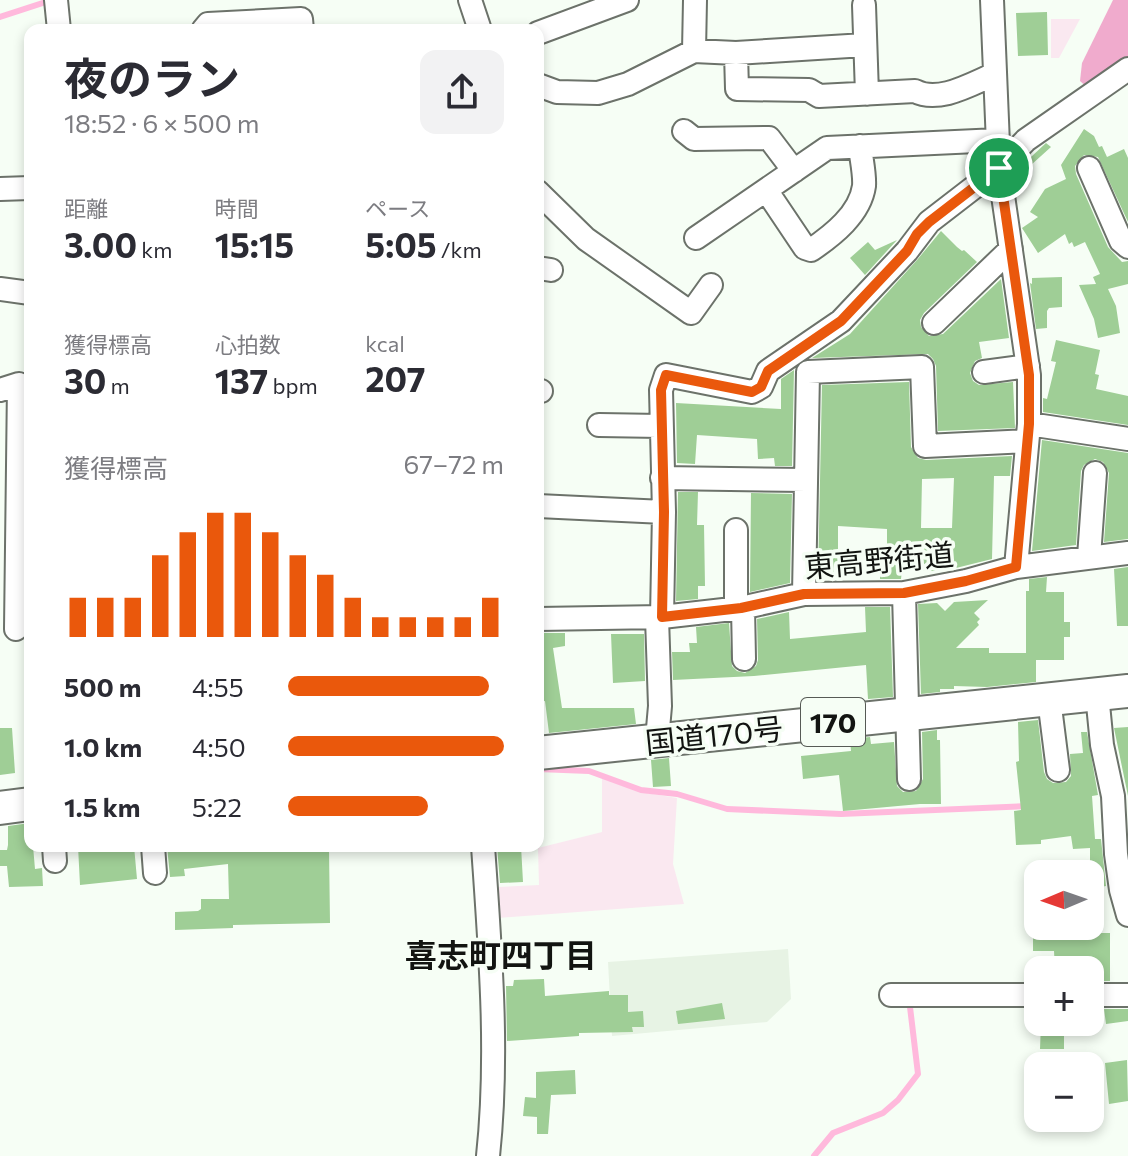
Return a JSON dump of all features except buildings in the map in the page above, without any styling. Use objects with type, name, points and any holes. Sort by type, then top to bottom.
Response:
[{"type":"highway","name":"国道170号","points":[[544,752],[1112,693]]},
{"type":"highway","points":[[0,808],[24,805]]},
{"type":"street","points":[[56,0],[58,24]]},
{"type":"street","points":[[470,0],[478,24]]},
{"type":"street","points":[[544,31],[627,0]]},
{"type":"street","points":[[694,51],[695,0]]},
{"type":"street","points":[[992,0],[999,168],[1028,366],[1028,432],[1016,567]]},
{"type":"street","points":[[864,5],[867,94]]},
{"type":"street","points":[[208,24],[301,19],[301,24]]},
{"type":"street","points":[[544,87],[557,92],[598,93],[628,84],[694,51],[736,53],[865,45]]},
{"type":"street","points":[[736,53],[737,89],[809,90],[819,96],[915,91],[923,95],[950,93],[995,74]]},
{"type":"street","points":[[657,740],[664,512],[661,390],[666,375],[752,392],[761,387],[768,371],[841,321],[907,251],[929,222],[999,168],[1026,140],[1128,69]]},
{"type":"street","points":[[684,131],[694,139],[769,138],[794,171]]},
{"type":"street","points":[[696,238],[827,148],[998,140]]},
{"type":"street","points":[[766,190],[805,248],[811,250],[837,232],[855,207],[864,186],[860,146]]},
{"type":"street","points":[[1089,168],[1121,241],[1128,247]]},
{"type":"street","points":[[0,189],[24,188]]},
{"type":"street","points":[[544,198],[586,239],[691,313],[711,285]]},
{"type":"street","points":[[934,323],[1011,249]]},
{"type":"street","points":[[0,289],[24,292]]},
{"type":"street","points":[[984,372],[1028,366]]},
{"type":"street","points":[[804,594],[808,372],[922,367],[925,446],[1028,432],[1128,439]]},
{"type":"street","points":[[0,390],[19,384],[15,629]]},
{"type":"street","points":[[599,425],[661,426]]},
{"type":"street","points":[[1089,557],[1095,473]]},
{"type":"street","points":[[662,478],[806,480]]},
{"type":"street","points":[[544,506],[664,512]]},
{"type":"street","points":[[736,530],[744,659]]},
{"type":"street","name":"東高野街道","points":[[544,619],[660,618],[740,608],[804,594],[904,593],[1016,567],[1128,553]]},
{"type":"street","points":[[904,593],[909,779]]},
{"type":"street","points":[[1112,693],[1102,745],[1113,796],[1116,854],[1128,915]]},
{"type":"street","points":[[1049,699],[1058,770]]},
{"type":"street","points":[[153,852],[155,873]]},
{"type":"street","points":[[483,852],[492,1043],[492,1116],[488,1156]]},
{"type":"street","points":[[891,995],[1024,995]]},
{"type":"street","points":[[1104,995],[1128,995]]},
{"type":"shaded area","points":[[1113,0],[1128,0],[1128,69],[1089,89],[1080,81],[1082,63]]},
{"type":"shaded area","points":[[1051,19],[1080,19],[1059,58],[1051,58]]},
{"type":"shaded area","points":[[602,778],[640,792],[677,798],[673,864],[684,904],[498,918],[498,887],[539,885],[538,852],[544,852],[544,846],[602,832]]},
{"type":"shaded area","points":[[788,949],[791,999],[767,1022],[612,1036],[608,962]]},
{"type":"waterway","points":[[0,17],[49,1]]},
{"type":"waterway","points":[[544,769],[589,771],[641,790],[677,794],[727,809],[841,814],[1029,806]]},
{"type":"waterway","points":[[814,1156],[833,1133],[883,1113],[898,1100],[918,1074],[910,1007],[913,1000]]},
{"type":"district","name":"喜志町四丁目","points":[[501,954]]},
{"type":"route","points":[[999,168],[1029,375],[1029,424],[1016,567],[904,593],[804,594],[741,608],[662,617],[664,512],[661,390],[666,375],[752,392],[761,387],[768,371],[841,321],[907,251],[929,222],[999,168]]}]
